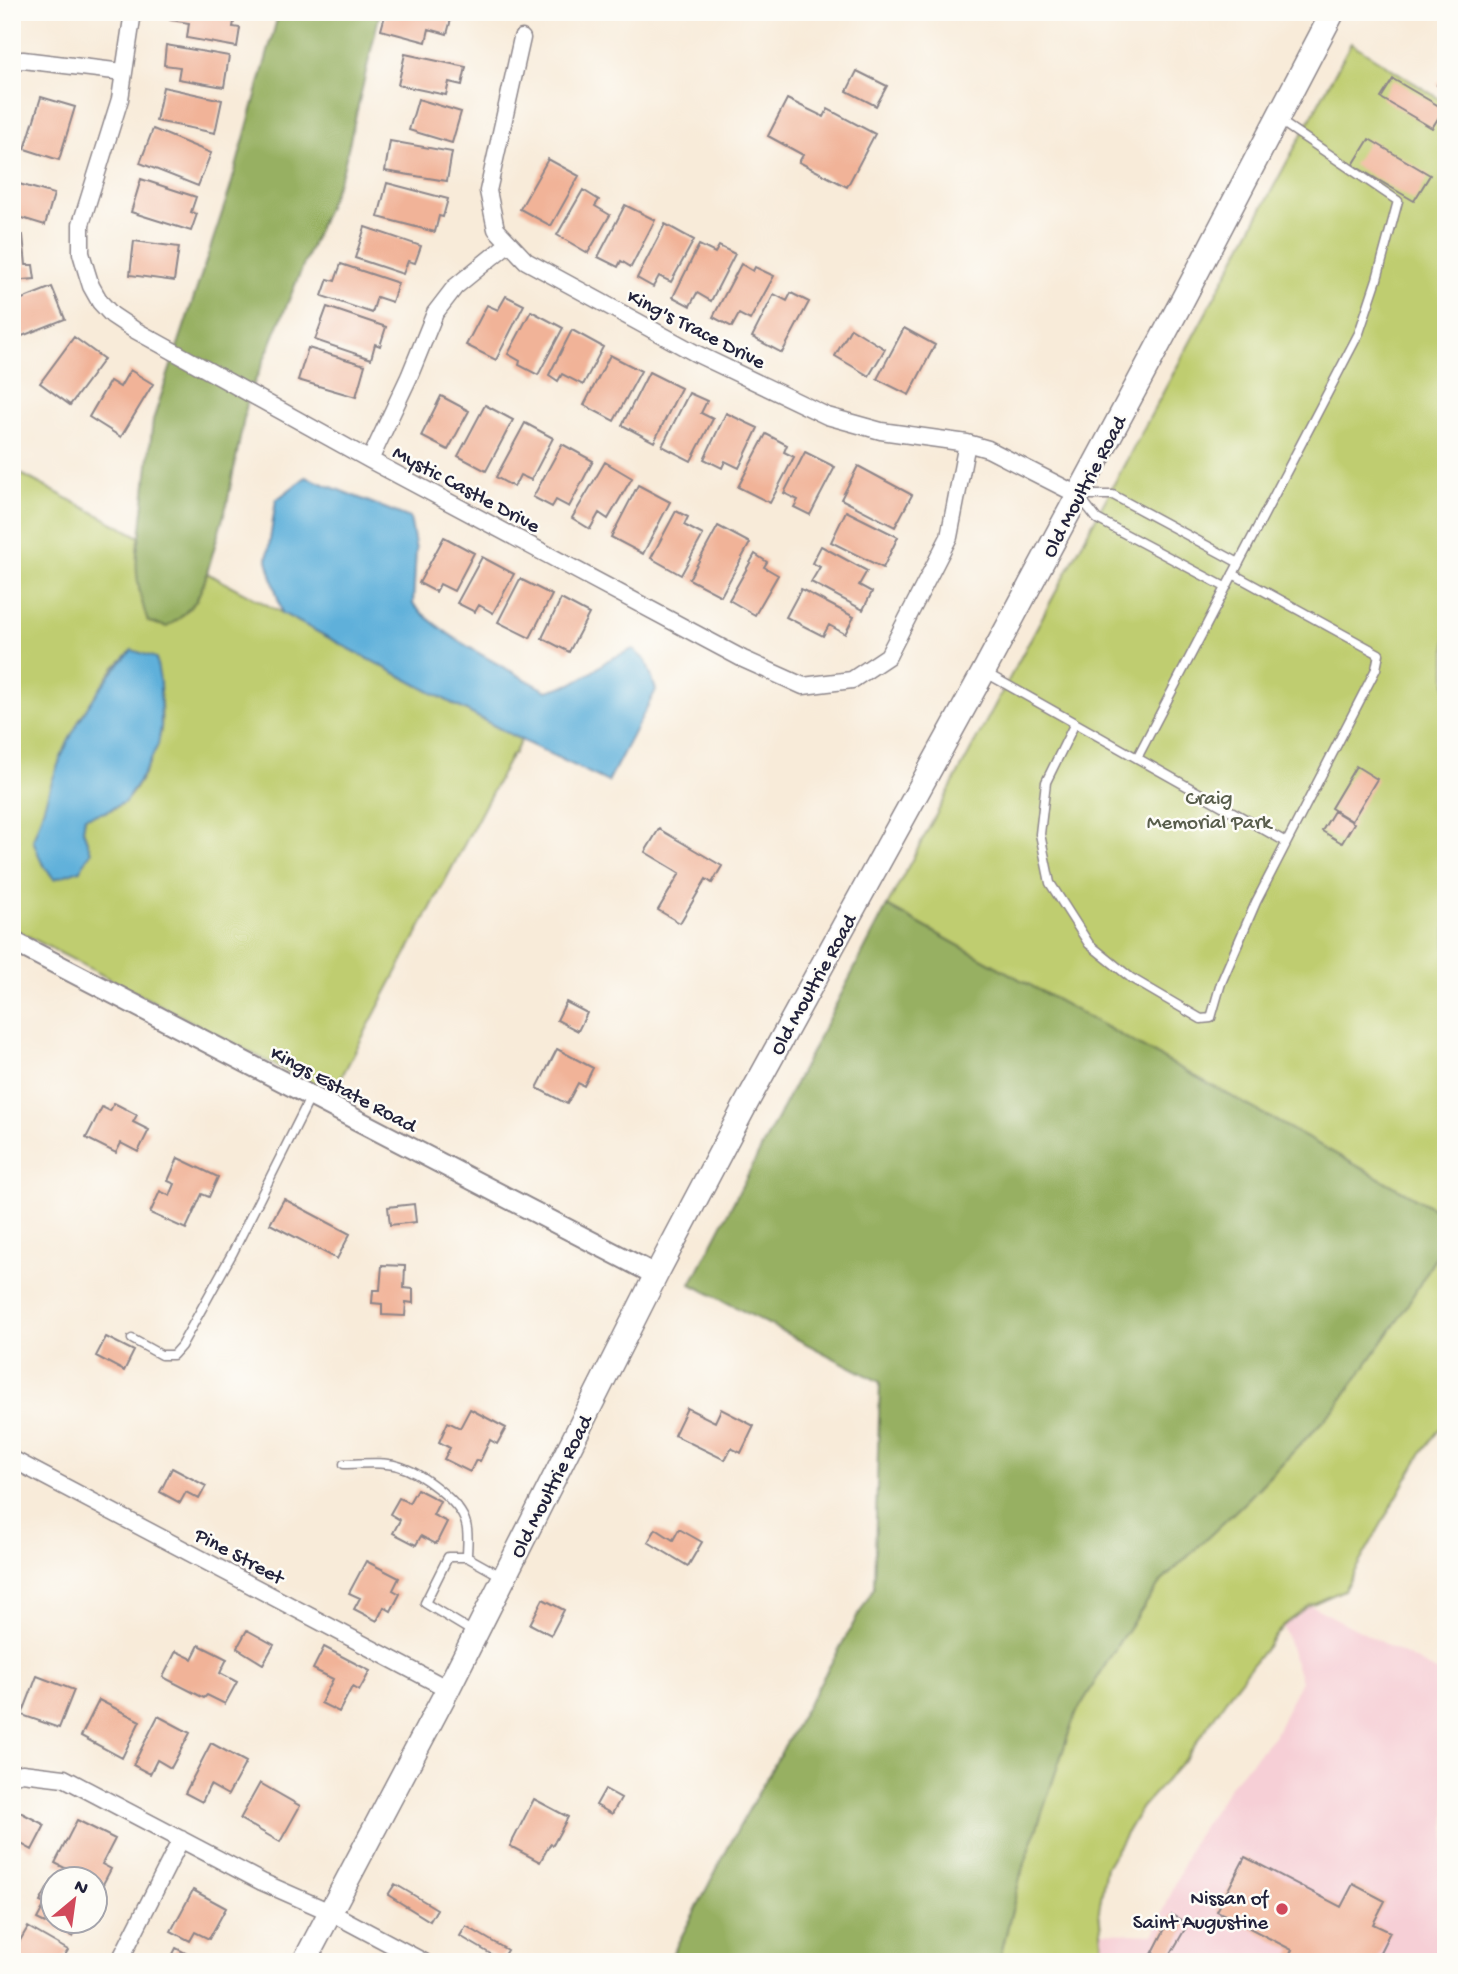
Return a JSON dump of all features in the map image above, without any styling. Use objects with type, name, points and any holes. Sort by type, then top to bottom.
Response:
[{"type":"main road","name":"Old Moultrie Road","points":[[304,1962],[448,1689],[656,1275],[747,1102],[984,671],[1333,12]]},
{"type":"street","name":"Mystic Castle Drive","points":[[133,12],[120,99],[82,224],[82,253],[91,286],[112,315],[132,329],[370,460],[743,659],[803,686],[852,680],[888,656],[949,537],[967,443]]},
{"type":"street","name":"King's Trace Drive","points":[[523,38],[488,191],[496,229],[526,261],[695,352],[827,416],[881,431],[967,443],[999,454],[1078,495]]},
{"type":"street","points":[[12,61],[123,72]]},
{"type":"street","points":[[370,460],[409,377],[435,313],[455,287],[509,243]]},
{"type":"street","name":"Kings Estate Road","points":[[12,941],[656,1275]]},
{"type":"street","name":"Pine Street","points":[[12,1459],[448,1689]]},
{"type":"street","points":[[12,1776],[22,1773],[64,1778],[262,1882],[330,1912],[424,1962]]},
{"type":"street","points":[[119,1962],[181,1839]]},
{"type":"lane","points":[[1137,758],[1359,333],[1398,201],[1277,119]]},
{"type":"lane","points":[[1078,495],[1113,495],[1239,563]]},
{"type":"lane","points":[[1078,495],[1097,519],[1225,587]]},
{"type":"lane","points":[[1075,723],[1046,782],[1040,834],[1050,883],[1089,944],[1131,978],[1201,1018],[1211,1018],[1221,983],[1256,902],[1376,669],[1379,654],[1233,573]]},
{"type":"lane","points":[[984,671],[1286,842]]},
{"type":"lane","points":[[132,1339],[161,1355],[173,1355],[181,1346],[233,1252],[311,1096]]},
{"type":"lane","points":[[344,1464],[383,1463],[400,1466],[441,1491],[460,1508],[467,1525],[467,1557]]},
{"type":"lane","points":[[475,1634],[425,1602],[449,1557],[467,1557],[504,1578]]},
{"type":"shaded area","points":[[1310,1605],[1446,1676],[1446,1962],[1104,1962],[1101,1932],[1154,1934],[1193,1841],[1233,1782],[1274,1736],[1301,1681],[1283,1626]]},
{"type":"green space","points":[[279,12],[380,12],[343,170],[248,398],[227,504],[204,583],[196,601],[167,627],[148,622],[139,591],[137,569],[153,420],[230,189]]},
{"type":"green space","name":"Craig Memorial Park","points":[[1351,43],[1446,103],[1446,1215],[887,906]]},
{"type":"green space","points":[[12,469],[140,537],[137,547],[204,583],[207,573],[521,740],[332,1095],[12,928]],"holes":[[[132,650],[160,681],[162,723],[152,757],[142,778],[125,801],[111,810],[85,817],[83,830],[91,852],[33,840],[79,720],[114,668]]]},
{"type":"green space","points":[[887,906],[1446,1215],[1446,1240],[1400,1317],[1337,1406],[1246,1501],[1161,1582],[1121,1639],[1075,1715],[1020,1878],[999,1962],[668,1962],[738,1829],[874,1587],[880,1382],[691,1284]]},
{"type":"green space","points":[[1446,1240],[1446,1421],[1424,1449],[1344,1590],[1310,1605],[1283,1626],[1231,1692],[1186,1758],[1142,1807],[1106,1867],[1099,1910],[1104,1962],[999,1962],[1020,1878],[1075,1715],[1121,1639],[1161,1582],[1246,1501],[1337,1406],[1400,1317]]},
{"type":"water","points":[[306,477],[410,518],[416,550],[413,604],[441,629],[547,691],[571,684],[608,660],[633,649],[646,661],[656,690],[608,782],[521,740],[282,613],[267,560],[276,500]]},
{"type":"water","points":[[132,650],[156,658],[160,681],[161,728],[158,745],[125,802],[105,812],[85,817],[83,830],[91,852],[80,870],[54,879],[41,861],[33,840],[52,781],[69,740],[87,708]]},
{"type":"building","points":[[171,12],[236,12],[233,27],[240,28],[237,47],[187,38],[189,23],[170,20]]},
{"type":"building","points":[[386,12],[453,12],[447,34],[429,29],[426,42],[381,30]]},
{"type":"building","points":[[166,45],[229,56],[224,87],[178,79],[180,67],[164,65]]},
{"type":"building","points":[[405,54],[466,67],[462,85],[449,82],[446,95],[398,85]]},
{"type":"building","points":[[857,71],[887,86],[876,106],[847,91]]},
{"type":"building","points":[[1446,71],[1446,91],[1437,85]]},
{"type":"building","points":[[1393,79],[1444,109],[1432,128],[1381,98]]},
{"type":"building","points":[[163,87],[222,100],[215,133],[156,121]]},
{"type":"building","points":[[41,97],[75,107],[59,160],[25,149]]},
{"type":"building","points":[[418,99],[461,112],[452,143],[409,130]]},
{"type":"building","points":[[787,99],[824,117],[828,109],[875,134],[847,187],[799,162],[803,155],[768,136]]},
{"type":"building","points":[[153,129],[211,153],[198,186],[140,163]]},
{"type":"building","points":[[1369,139],[1430,175],[1414,201],[1353,165]]},
{"type":"building","points":[[390,141],[452,152],[447,181],[385,171]]},
{"type":"building","points":[[548,159],[579,176],[551,226],[520,209]]},
{"type":"building","points":[[141,179],[196,197],[191,212],[197,214],[191,231],[131,212]]},
{"type":"building","points":[[12,182],[54,194],[45,225],[12,215]]},
{"type":"building","points":[[387,183],[448,199],[443,217],[439,216],[435,232],[378,217]]},
{"type":"building","points":[[583,190],[599,200],[595,206],[610,215],[588,253],[557,235]]},
{"type":"building","points":[[625,205],[655,220],[631,267],[621,261],[618,267],[598,257]]},
{"type":"building","points":[[665,224],[694,240],[671,282],[659,276],[653,287],[637,278]]},
{"type":"building","points":[[365,227],[421,246],[415,263],[408,261],[403,274],[355,258]]},
{"type":"building","points":[[23,235],[26,265],[33,265],[35,279],[12,281],[12,236]]},
{"type":"building","points":[[134,241],[179,247],[174,281],[130,275]]},
{"type":"building","points":[[699,245],[715,253],[719,246],[735,254],[711,301],[697,293],[690,306],[673,297]]},
{"type":"building","points":[[341,264],[398,283],[392,302],[377,297],[372,313],[322,296],[328,279],[335,281]]},
{"type":"building","points":[[741,264],[753,271],[755,267],[774,276],[750,320],[739,314],[732,327],[713,317]]},
{"type":"building","points":[[52,287],[65,319],[12,340],[12,303]]},
{"type":"building","points":[[791,293],[809,302],[782,353],[752,337],[774,294],[787,301]]},
{"type":"building","points":[[506,296],[524,305],[496,360],[466,345],[487,305],[498,310]]},
{"type":"building","points":[[327,307],[386,327],[380,346],[375,344],[371,359],[315,340]]},
{"type":"building","points":[[531,311],[563,328],[538,375],[519,365],[520,361],[508,354]]},
{"type":"building","points":[[851,328],[885,349],[869,376],[835,356]]},
{"type":"building","points":[[904,328],[935,345],[909,395],[877,379]]},
{"type":"building","points":[[572,330],[603,347],[583,385],[562,374],[558,381],[549,375]]},
{"type":"building","points":[[74,337],[104,359],[70,405],[40,383]]},
{"type":"building","points":[[308,348],[365,365],[356,397],[298,380]]},
{"type":"building","points":[[610,355],[641,371],[614,421],[584,405]]},
{"type":"building","points":[[130,370],[153,384],[121,437],[89,417],[110,381],[120,387]]},
{"type":"building","points":[[649,372],[681,388],[654,442],[622,425]]},
{"type":"building","points":[[689,393],[707,401],[701,413],[713,419],[691,461],[662,446]]},
{"type":"building","points":[[441,396],[469,411],[448,450],[421,436]]},
{"type":"building","points":[[485,405],[513,420],[486,471],[458,456]]},
{"type":"building","points":[[726,413],[758,428],[739,468],[725,461],[722,468],[704,459]]},
{"type":"building","points":[[525,423],[553,438],[531,480],[520,475],[514,487],[496,477]]},
{"type":"building","points":[[766,434],[787,445],[784,452],[794,457],[770,503],[738,487]]},
{"type":"building","points":[[562,444],[593,461],[569,507],[556,500],[552,507],[533,497]]},
{"type":"building","points":[[805,452],[835,467],[810,515],[794,507],[798,500],[784,493]]},
{"type":"building","points":[[605,462],[632,478],[608,519],[599,513],[590,529],[572,518]]},
{"type":"building","points":[[858,466],[912,495],[895,527],[841,499]]},
{"type":"building","points":[[638,485],[670,502],[643,554],[611,537]]},
{"type":"building","points":[[676,511],[688,517],[684,525],[703,535],[681,575],[651,558]]},
{"type":"building","points":[[846,511],[898,537],[883,568],[831,542]]},
{"type":"building","points":[[718,526],[750,543],[721,596],[689,579]]},
{"type":"building","points":[[444,537],[474,553],[454,591],[440,584],[436,592],[419,583]]},
{"type":"building","points":[[821,546],[867,571],[859,585],[872,592],[863,610],[811,582],[820,567],[812,563]]},
{"type":"building","points":[[755,554],[767,562],[764,567],[778,575],[755,615],[729,600]]},
{"type":"building","points":[[482,557],[514,574],[493,613],[479,605],[475,612],[457,603]]},
{"type":"building","points":[[520,579],[552,595],[530,638],[498,622]]},
{"type":"building","points":[[801,589],[854,617],[845,634],[829,625],[823,636],[786,617]]},
{"type":"building","points":[[561,599],[589,614],[569,652],[542,638]]},
{"type":"building","points":[[1356,766],[1377,779],[1352,821],[1331,808]]},
{"type":"building","points":[[1334,811],[1354,823],[1342,843],[1322,831]]},
{"type":"building","points":[[659,829],[722,866],[712,883],[706,879],[680,923],[658,910],[680,873],[645,852]]},
{"type":"building","points":[[566,1002],[587,1013],[578,1031],[557,1020]]},
{"type":"building","points":[[557,1049],[593,1068],[584,1086],[578,1083],[567,1104],[537,1088]]},
{"type":"building","points":[[114,1103],[137,1115],[133,1122],[149,1130],[138,1152],[121,1143],[116,1153],[86,1138],[102,1107],[110,1111]]},
{"type":"building","points":[[178,1158],[218,1177],[209,1197],[202,1194],[186,1229],[150,1213],[160,1191],[170,1196],[175,1184],[168,1181]]},
{"type":"building","points":[[284,1199],[350,1234],[337,1259],[270,1224]]},
{"type":"building","points":[[414,1204],[416,1222],[390,1225],[388,1207]]},
{"type":"building","points":[[382,1265],[405,1266],[404,1288],[413,1289],[413,1303],[406,1302],[405,1316],[382,1315],[382,1304],[372,1303],[373,1290],[380,1290]]},
{"type":"building","points":[[106,1337],[134,1351],[124,1371],[96,1356]]},
{"type":"building","points":[[687,1408],[715,1422],[721,1409],[754,1426],[741,1453],[731,1448],[725,1460],[674,1435]]},
{"type":"building","points":[[470,1409],[506,1428],[497,1444],[490,1440],[480,1461],[476,1460],[470,1472],[444,1459],[450,1448],[439,1442],[448,1422],[460,1428]]},
{"type":"building","points":[[172,1468],[206,1486],[199,1499],[186,1492],[180,1503],[160,1492]]},
{"type":"building","points":[[417,1489],[440,1501],[433,1515],[447,1522],[436,1544],[421,1536],[416,1545],[393,1533],[400,1520],[390,1514],[399,1498],[409,1503]]},
{"type":"building","points":[[656,1529],[673,1540],[679,1529],[702,1542],[688,1566],[648,1542]]},
{"type":"building","points":[[366,1561],[399,1578],[393,1590],[400,1594],[391,1611],[384,1607],[377,1621],[354,1609],[360,1598],[349,1593]]},
{"type":"building","points":[[543,1599],[564,1610],[551,1635],[530,1624]]},
{"type":"building","points":[[247,1630],[274,1645],[263,1664],[237,1648]]},
{"type":"building","points":[[199,1645],[227,1659],[220,1673],[237,1682],[225,1704],[207,1695],[204,1698],[163,1677],[176,1651],[192,1659]]},
{"type":"building","points":[[324,1647],[370,1671],[359,1691],[352,1687],[339,1712],[321,1703],[333,1679],[313,1669]]},
{"type":"building","points":[[37,1676],[74,1690],[59,1728],[22,1715]]},
{"type":"building","points":[[99,1700],[140,1721],[122,1758],[81,1736]]},
{"type":"building","points":[[158,1716],[190,1733],[171,1768],[157,1760],[150,1774],[133,1765]]},
{"type":"building","points":[[211,1743],[246,1762],[228,1795],[210,1785],[202,1802],[185,1793]]},
{"type":"building","points":[[260,1783],[300,1806],[280,1842],[240,1819]]},
{"type":"building","points":[[605,1789],[621,1798],[612,1814],[596,1805]]},
{"type":"building","points":[[534,1799],[568,1817],[540,1862],[510,1846]]},
{"type":"building","points":[[14,1809],[45,1825],[32,1850],[12,1839]]},
{"type":"building","points":[[77,1820],[115,1839],[102,1864],[106,1866],[61,1866],[55,1863]]},
{"type":"building","name":"Nissan of Saint Augustine","points":[[1245,1857],[1341,1907],[1353,1884],[1385,1901],[1373,1924],[1390,1932],[1375,1962],[1286,1962],[1292,1950],[1217,1911]]},
{"type":"building","points":[[395,1884],[437,1909],[430,1921],[388,1895]]},
{"type":"building","points":[[193,1890],[226,1908],[209,1939],[195,1932],[190,1941],[171,1931]]},
{"type":"building","points":[[1172,1915],[1188,1924],[1166,1962],[1152,1954]]},
{"type":"building","points":[[466,1926],[507,1950],[501,1960],[460,1936]]},
{"type":"building","points":[[28,1927],[38,1933],[38,1936],[44,1936],[68,1950],[61,1962],[17,1962],[12,1959],[12,1954]]},
{"type":"building","points":[[176,1948],[202,1962],[169,1962]]},
{"type":"place","name":"Nissan of Saint Augustine","points":[[1282,1909]]}]
